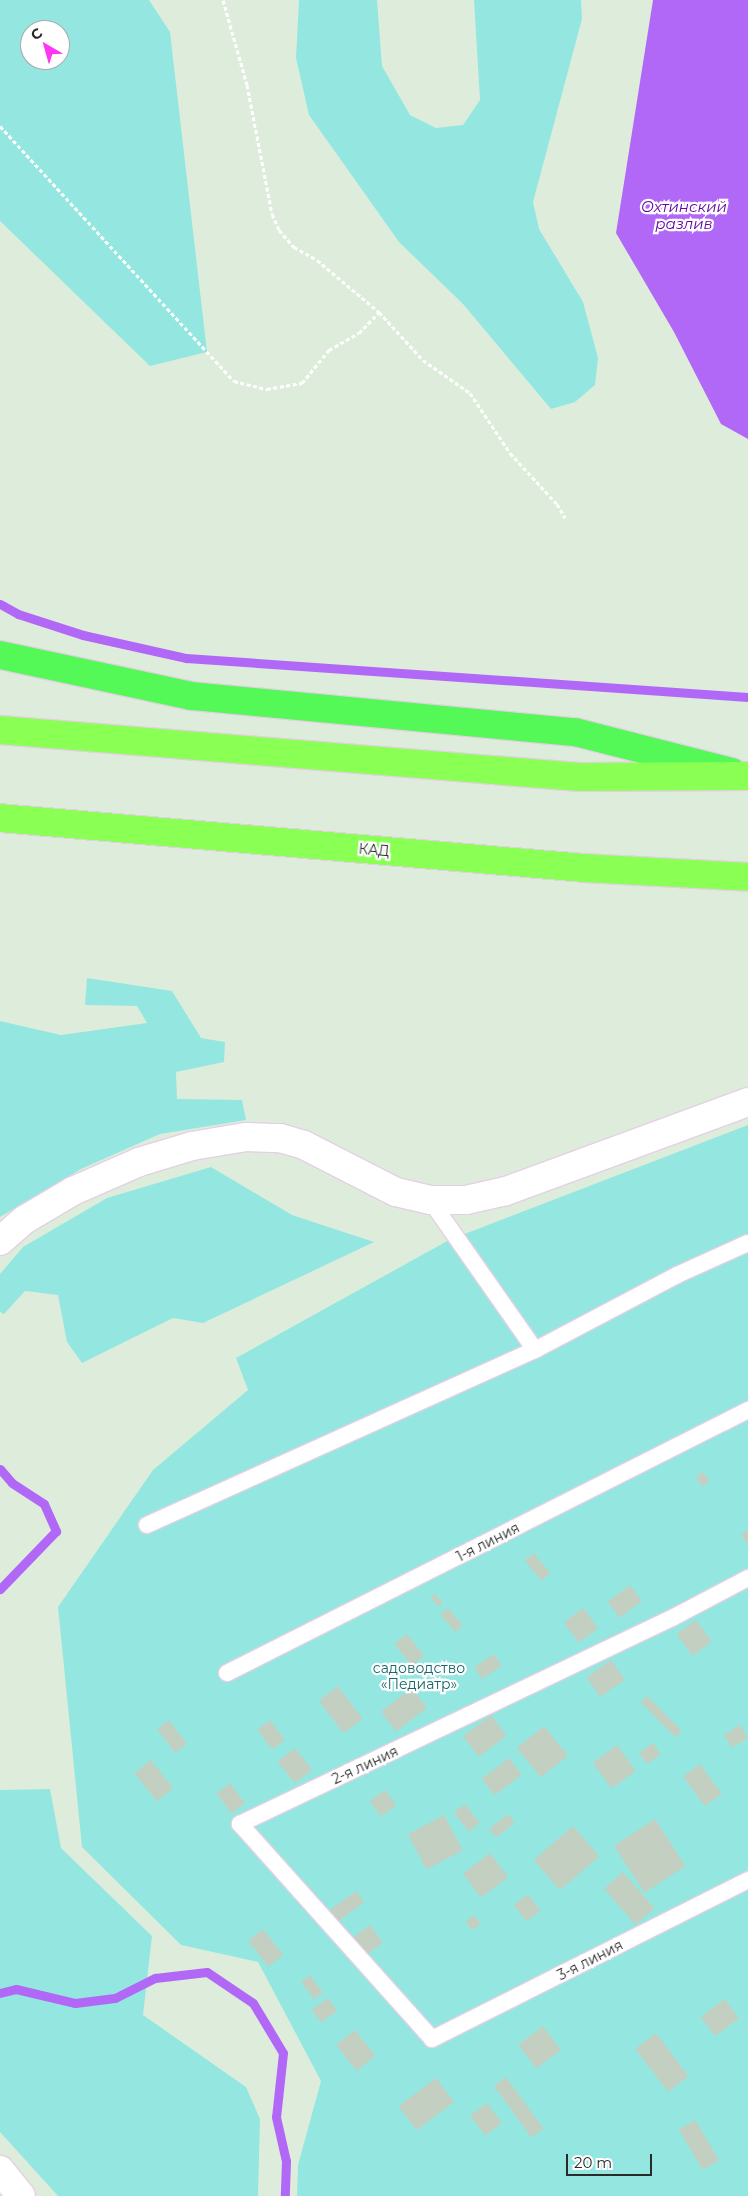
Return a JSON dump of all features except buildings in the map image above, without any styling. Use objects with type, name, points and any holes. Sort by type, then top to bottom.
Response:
[{"type":"highway","points":[[0,730],[579,777],[748,776]]},
{"type":"highway","name":"КАД","points":[[0,818],[584,868],[748,877]]},
{"type":"main road","points":[[0,655],[191,696],[575,732],[748,776]]},
{"type":"street","points":[[0,1241],[24,1220],[73,1191],[139,1162],[192,1146],[246,1137],[280,1138],[304,1145],[396,1192],[430,1200],[466,1200],[506,1191],[748,1102]]},
{"type":"street","points":[[0,2170],[21,2196]]},
{"type":"lane","points":[[430,1200],[535,1350]]},
{"type":"lane","points":[[147,1525],[535,1350],[677,1275],[748,1243]]},
{"type":"lane","name":"1-я линия","points":[[227,1674],[748,1410]]},
{"type":"lane","name":"2-я линия","points":[[432,2039],[240,1824],[674,1617],[748,1578]]},
{"type":"lane","name":"3-я линия","points":[[432,2039],[748,1880]]},
{"type":"path","points":[[223,0],[248,85],[272,214],[279,230],[294,247],[317,260],[379,312],[423,360],[470,393],[510,453],[557,504],[566,518]]},
{"type":"path","points":[[0,126],[234,381],[267,389],[302,383],[329,350],[359,333],[379,312]]},
{"type":"green space","points":[[0,0],[149,0],[170,32],[207,352],[150,366],[0,221]]},
{"type":"green space","points":[[299,0],[377,0],[382,66],[410,115],[436,128],[463,125],[480,100],[474,0],[581,0],[582,19],[533,202],[539,229],[583,302],[598,358],[595,385],[575,402],[551,409],[463,304],[399,242],[309,115],[296,58]]},
{"type":"green space","points":[[87,978],[172,991],[201,1038],[225,1042],[224,1062],[176,1072],[177,1099],[242,1100],[246,1120],[160,1134],[81,1169],[0,1217],[0,1021],[61,1035],[147,1023],[137,1006],[85,1005]]},
{"type":"green space","name":"садоводство «Педиатр»","points":[[748,1125],[748,2196],[297,2196],[298,2165],[321,2081],[258,1962],[181,1945],[82,1847],[58,1607],[153,1470],[248,1390],[236,1358],[449,1240]]},
{"type":"green space","points":[[211,1167],[292,1215],[374,1242],[203,1323],[173,1318],[82,1363],[67,1342],[58,1295],[25,1291],[4,1314],[0,1312],[0,1274],[23,1247],[107,1198]]},
{"type":"green space","points":[[50,1789],[61,1848],[152,1936],[143,2015],[246,2087],[260,2119],[258,2196],[58,2196],[0,2132],[0,1790]]},
{"type":"water","name":"Охтинский разлив","points":[[653,0],[748,0],[748,439],[721,424],[674,332],[616,233]]},
{"type":"waterway","points":[[0,604],[18,614],[83,635],[186,658],[748,697]]},
{"type":"waterway","points":[[0,1469],[12,1483],[44,1504],[56,1531],[0,1589]]},
{"type":"waterway","points":[[0,1993],[16,1989],[75,2003],[115,1998],[155,1978],[207,1972],[253,2003],[283,2053],[276,2117],[286,2161],[285,2196]]}]
